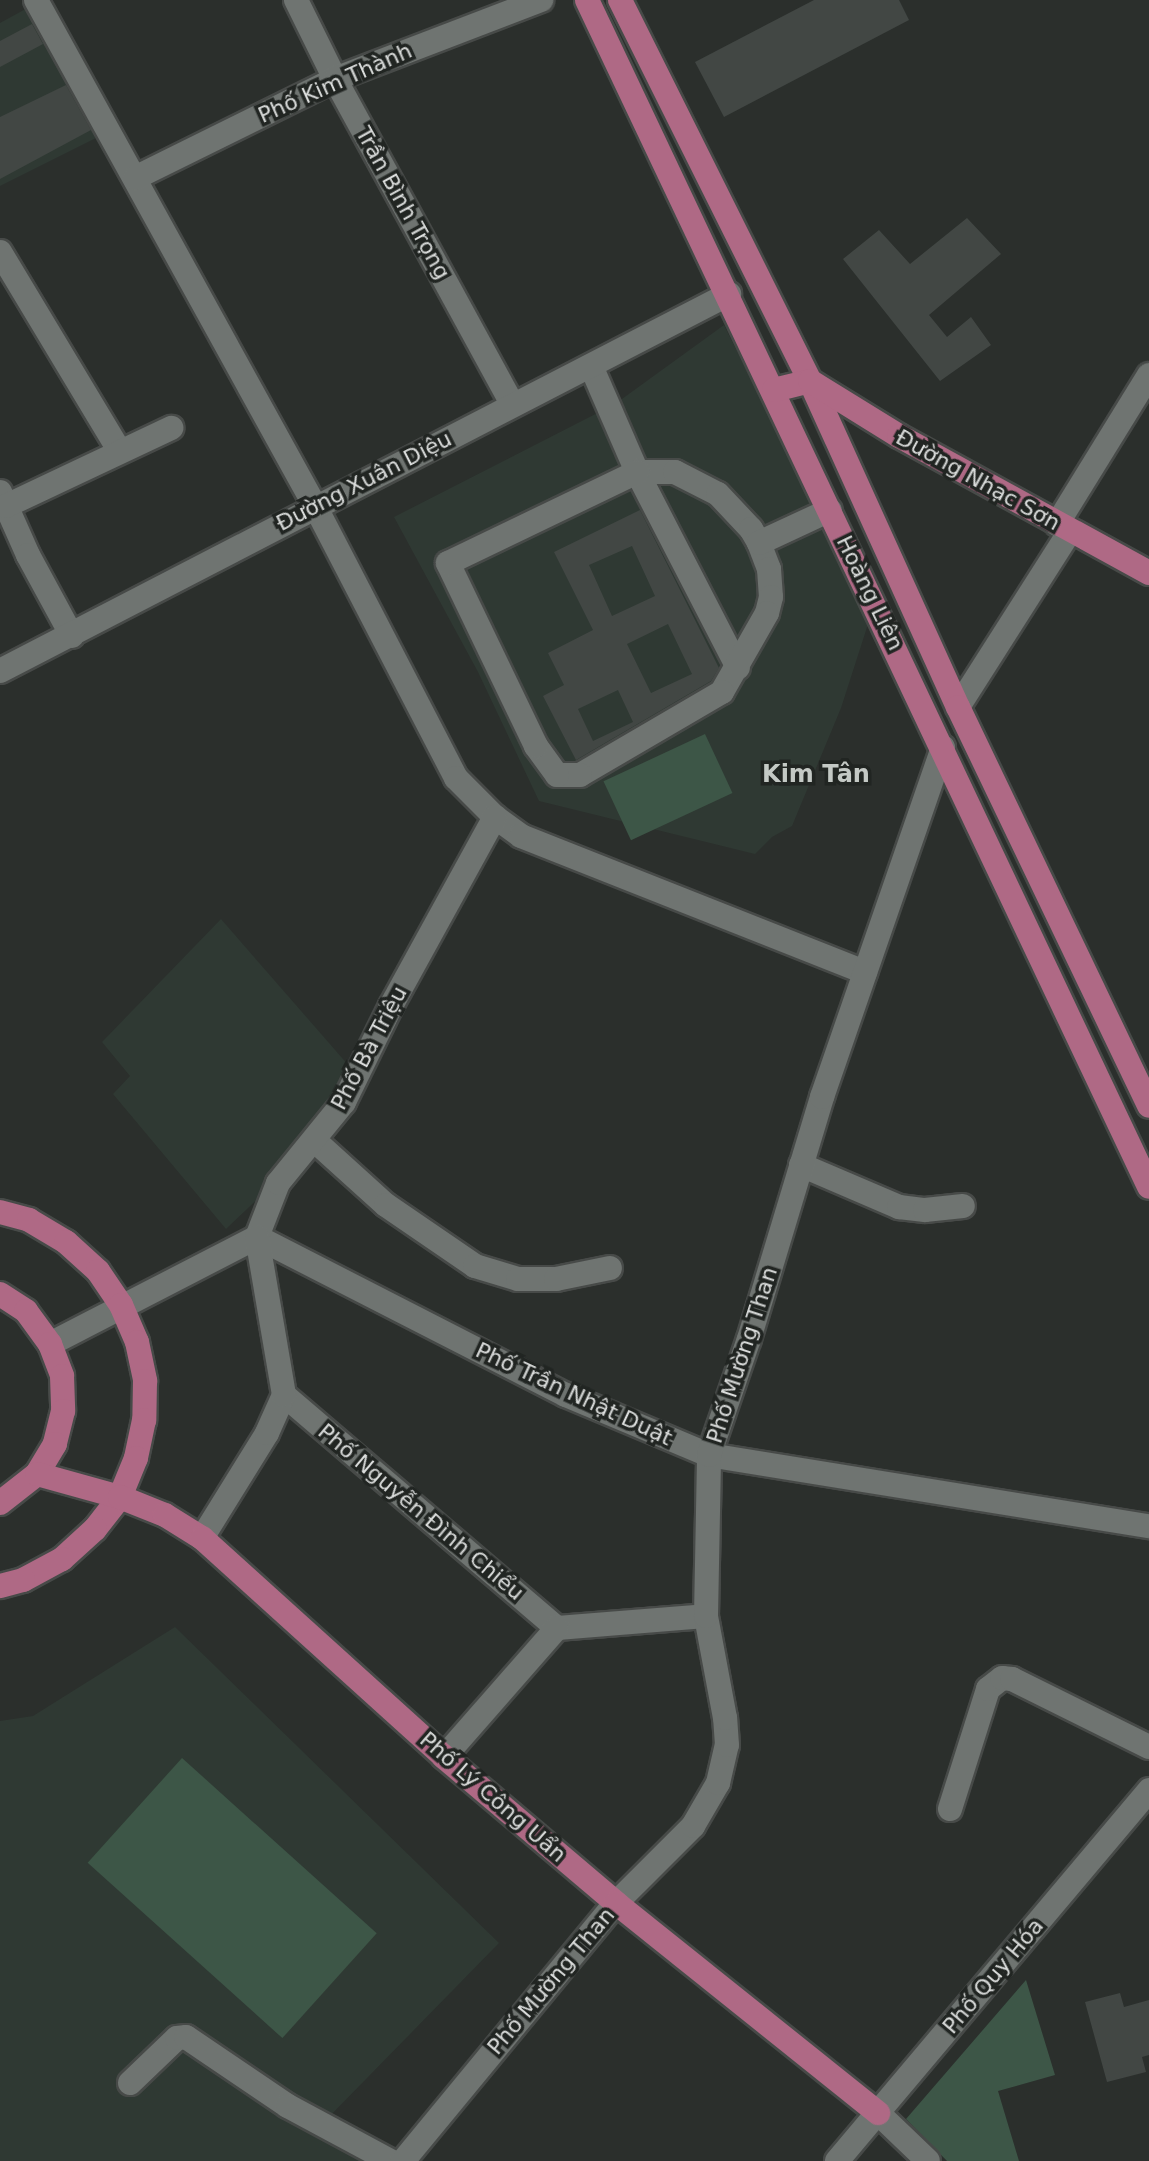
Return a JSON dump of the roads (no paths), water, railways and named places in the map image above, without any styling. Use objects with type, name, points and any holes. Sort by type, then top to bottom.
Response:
[{"type":"main road","name":"Hoàng Liên","points":[[587,0],[729,294],[1149,1187]]},
{"type":"main road","name":"Hoàng Liên","points":[[620,0],[756,279],[810,381],[958,707],[1149,1106]]},
{"type":"main road","points":[[729,294],[756,279]]},
{"type":"main road","points":[[774,390],[810,381]]},
{"type":"main road","name":"Đường Nhạc Sơn","points":[[810,381],[1064,528],[1149,573]]},
{"type":"main road","points":[[830,510],[861,494]]},
{"type":"main road","points":[[943,747],[958,707]]},
{"type":"main road","points":[[0,1212],[29,1220],[66,1242],[98,1271],[121,1305],[137,1342],[145,1381],[144,1420],[136,1458],[120,1497],[95,1529],[62,1559],[23,1580],[0,1586]]},
{"type":"main road","points":[[0,1294],[26,1311],[50,1344],[62,1376],[63,1411],[55,1444],[37,1474],[0,1503]]},
{"type":"main road","name":"Phố Lý Công Uẩn","points":[[37,1474],[120,1497],[165,1515],[202,1538],[444,1757],[616,1903],[878,2113]]},
{"type":"street","points":[[36,0],[315,506],[456,778],[495,817],[521,836],[865,972]]},
{"type":"street","name":"Trần Bình Trọng","points":[[296,0],[335,79],[513,405]]},
{"type":"street","name":"Phố Kim Thành","points":[[135,178],[335,79],[541,0]]},
{"type":"street","points":[[0,252],[10,284],[119,450]]},
{"type":"street","name":"Đường Xuân Diệu","points":[[0,671],[729,294]]},
{"type":"street","points":[[591,366],[637,472],[738,668]]},
{"type":"street","points":[[958,707],[1064,528],[1149,375]]},
{"type":"street","points":[[72,636],[28,555],[3,499],[171,428]]},
{"type":"street","points":[[637,472],[675,472],[718,494],[751,529],[769,569],[771,597],[767,613],[722,692],[580,775],[557,775],[536,746],[448,563],[637,472]]},
{"type":"street","points":[[759,543],[830,510]]},
{"type":"street","name":"Phố Mường Than","points":[[403,2161],[616,1903],[693,1826],[718,1783],[727,1745],[706,1616],[709,1455],[749,1339],[801,1165],[943,747]]},
{"type":"street","name":"Phố Bà Triệu","points":[[257,1237],[278,1183],[344,1102],[391,1006],[495,817]]},
{"type":"street","points":[[314,1140],[386,1205],[475,1266],[518,1279],[556,1279],[610,1268]]},
{"type":"street","points":[[801,1165],[899,1207],[925,1210],[963,1206]]},
{"type":"street","points":[[50,1344],[257,1237],[284,1395],[267,1433],[202,1538]]},
{"type":"street","name":"Phố Trần Nhật Duật","points":[[257,1237],[566,1395],[709,1455],[1149,1526]]},
{"type":"street","name":"Phố Nguyễn Đình Chiểu","points":[[284,1395],[557,1628]]},
{"type":"street","points":[[444,1757],[557,1628],[706,1616]]},
{"type":"street","points":[[950,1809],[988,1689],[1002,1678],[1012,1679],[1149,1747]]},
{"type":"street","name":"Phố Quy Hóa","points":[[837,2161],[1149,1790]]},
{"type":"street","points":[[130,2083],[177,2038],[186,2037],[288,2106],[390,2161]]},
{"type":"street","name":"Phố Lý Công Uẩn","points":[[878,2113],[928,2161]]},
{"type":"district","name":"Kim Tân","points":[[816,775]]}]
